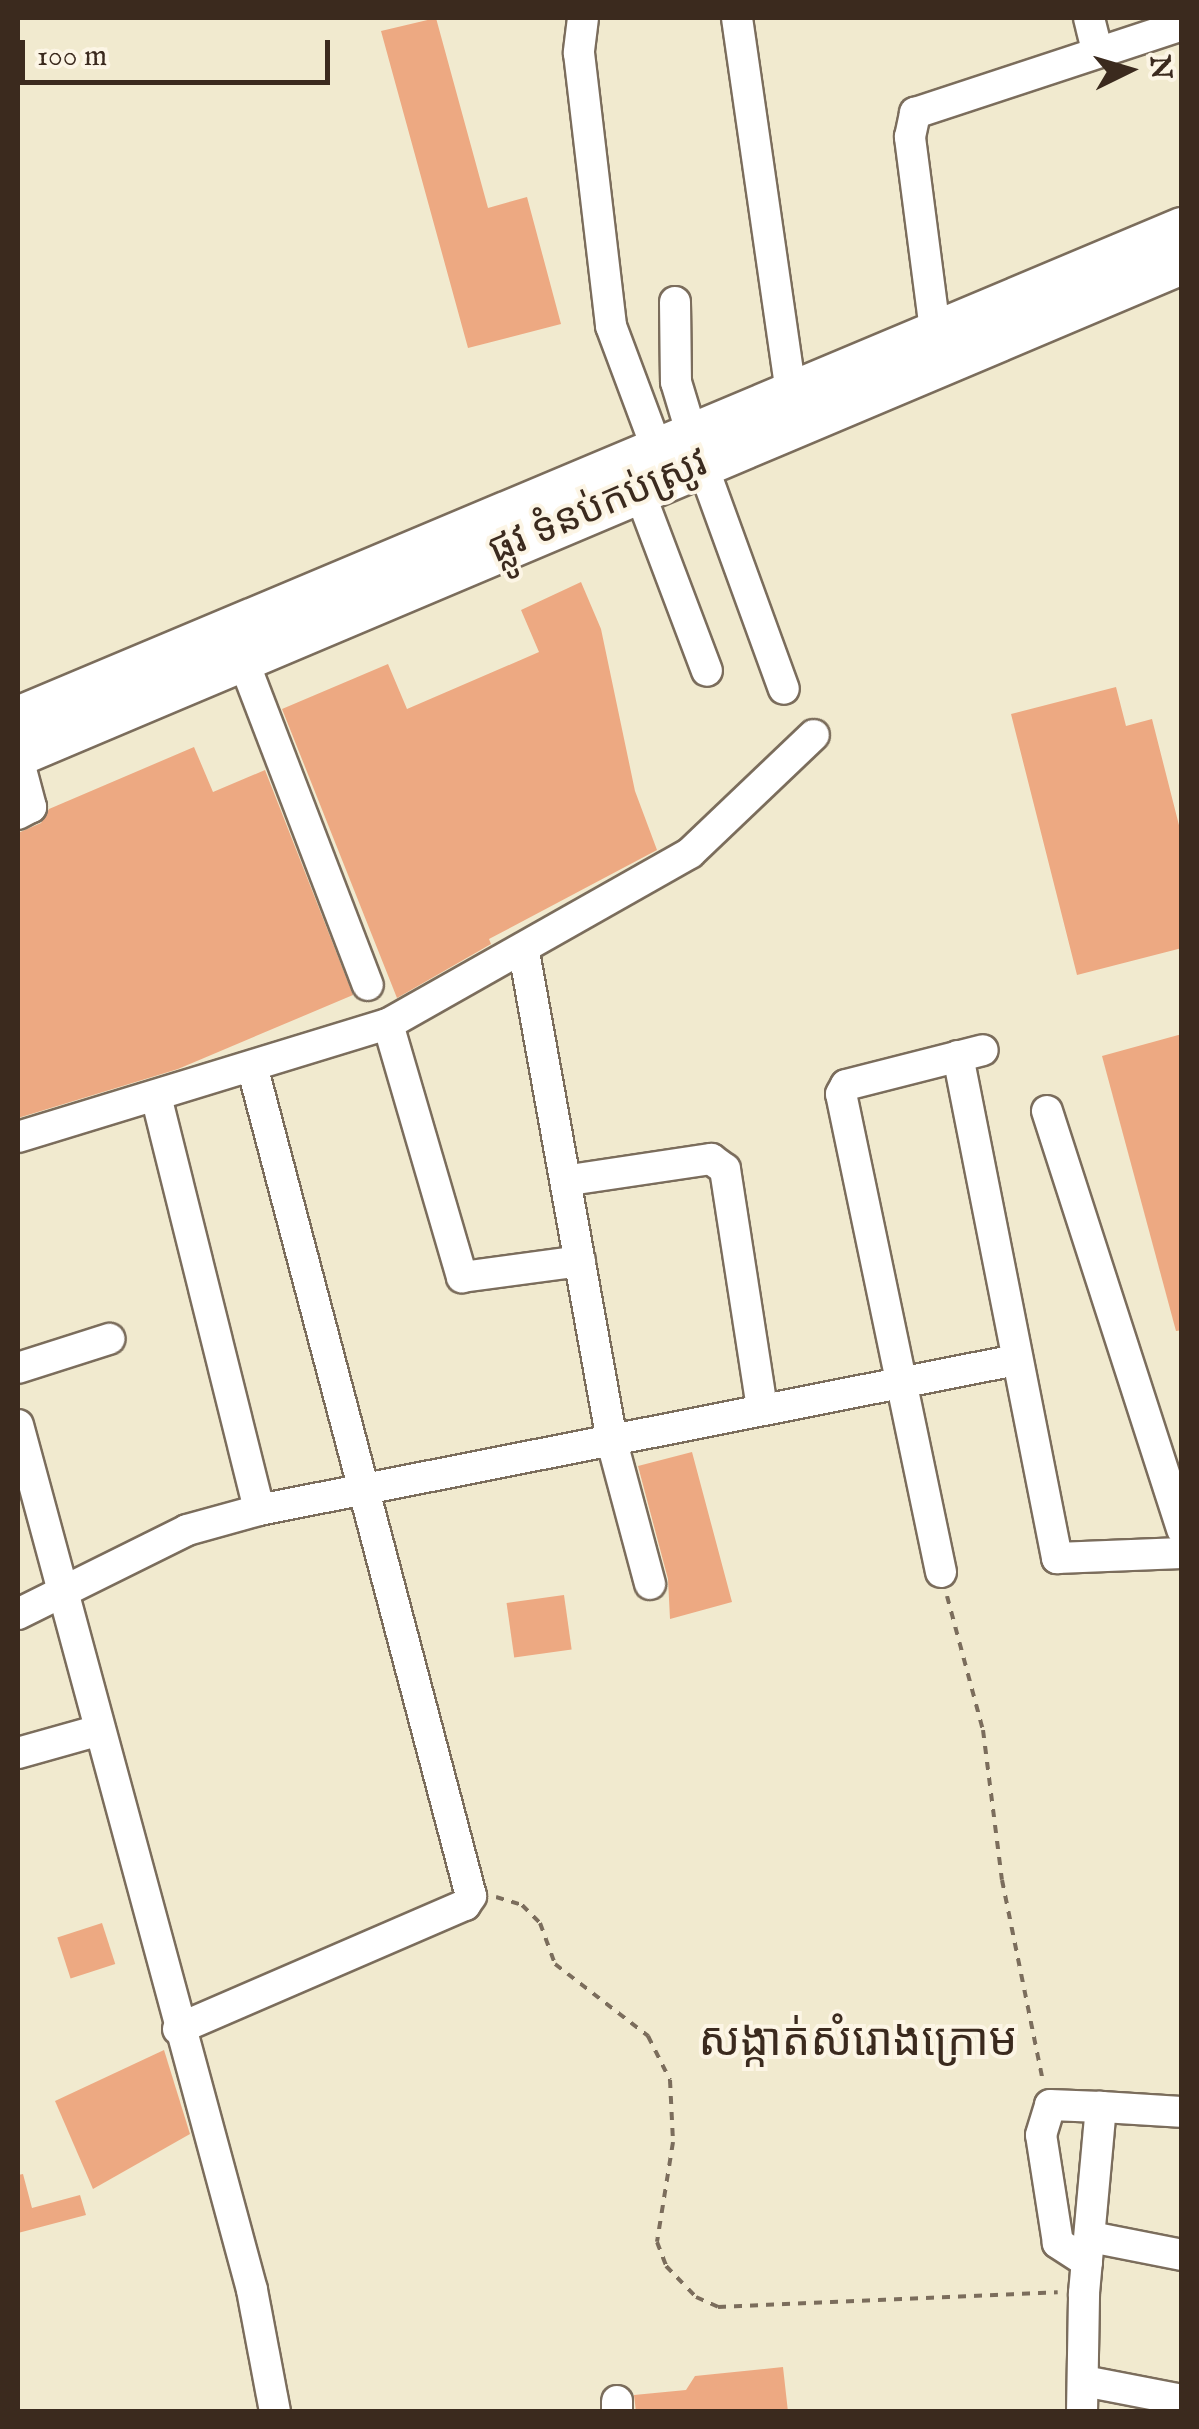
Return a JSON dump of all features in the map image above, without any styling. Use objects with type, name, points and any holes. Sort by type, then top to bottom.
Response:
[{"type":"main road","name":"ផ្លូវ ទំនប់កប់ស្រូវ","points":[[18,757],[639,491],[684,449],[791,392],[1182,228]]},
{"type":"main road","name":"ផ្លូវ ទំនប់កប់ស្រូវ","points":[[18,717],[684,449],[1182,264]]},
{"type":"street","points":[[583,18],[582,90],[611,326],[684,449],[784,689]]},
{"type":"street","points":[[736,18],[791,392]]},
{"type":"street","points":[[1089,18],[1097,51]]},
{"type":"street","points":[[935,330],[910,123],[942,100],[1182,25]]},
{"type":"street","points":[[675,302],[676,382],[684,449]]},
{"type":"street","points":[[639,491],[707,671]]},
{"type":"street","points":[[244,660],[368,985]]},
{"type":"street","points":[[18,1138],[156,1100],[388,1024],[524,952],[690,853],[814,735]]},
{"type":"street","points":[[18,757],[31,807],[18,814]]},
{"type":"street","points":[[524,952],[570,1180],[612,1442],[650,1584]]},
{"type":"street","points":[[388,1024],[462,1277],[580,1260]]},
{"type":"street","points":[[941,1572],[841,1094],[846,1085],[971,1053],[1016,1360],[1060,1562],[1182,1553]]},
{"type":"street","points":[[178,2029],[466,1906],[471,1896],[361,1492],[253,1070]]},
{"type":"street","points":[[156,1100],[259,1510]]},
{"type":"street","points":[[1047,1111],[1182,1530]]},
{"type":"street","points":[[570,1180],[711,1159],[725,1169],[762,1406]]},
{"type":"street","points":[[18,1368],[109,1339]]},
{"type":"street","points":[[18,1614],[187,1530],[259,1510],[612,1442],[762,1406],[901,1384],[1016,1360]]},
{"type":"street","points":[[18,1425],[60,1596],[252,2290],[275,2412]]},
{"type":"street","points":[[18,1753],[100,1730]]},
{"type":"street","points":[[1182,2112],[1050,2104],[1040,2135],[1058,2243],[1089,2250],[1182,2256]]},
{"type":"street","points":[[1102,2106],[1084,2293],[1083,2396],[1182,2400]]},
{"type":"path","points":[[941,1572],[983,1730],[1017,1963],[1050,2104]]},
{"type":"path","points":[[471,1896],[522,1905],[540,1923],[555,1964],[648,2036],[670,2080],[673,2142],[658,2242],[666,2266],[696,2296],[718,2306],[1084,2293]]},
{"type":"building","points":[[436,18],[488,208],[527,197],[561,324],[468,348],[381,31]]},
{"type":"building","points":[[581,582],[601,629],[635,791],[657,850],[489,939],[491,944],[397,998],[282,709],[388,664],[407,709],[539,652],[521,610]]},
{"type":"building","points":[[1116,687],[1126,726],[1152,719],[1182,837],[1182,948],[1077,975],[1011,714]]},
{"type":"building","points":[[194,747],[213,792],[265,770],[353,995],[178,1069],[18,1118],[18,833],[41,823],[49,809]]},
{"type":"building","points":[[1182,1034],[1182,1330],[1176,1331],[1102,1056]]},
{"type":"building","points":[[692,1452],[732,1602],[670,1619],[668,1579],[638,1466]]},
{"type":"building","points":[[564,1595],[572,1649],[514,1658],[507,1603]]},
{"type":"building","points":[[102,1923],[115,1964],[71,1978],[57,1938]]},
{"type":"building","points":[[164,2050],[190,2134],[93,2189],[55,2101]]},
{"type":"building","points":[[23,2174],[32,2208],[80,2195],[86,2215],[18,2233],[18,2175]]},
{"type":"building","points":[[783,2367],[788,2412],[636,2412],[634,2395],[686,2390],[695,2376]]},
{"type":"district","name":"សង្កាត់សំរោងក្រោម","points":[[858,2043]]}]
